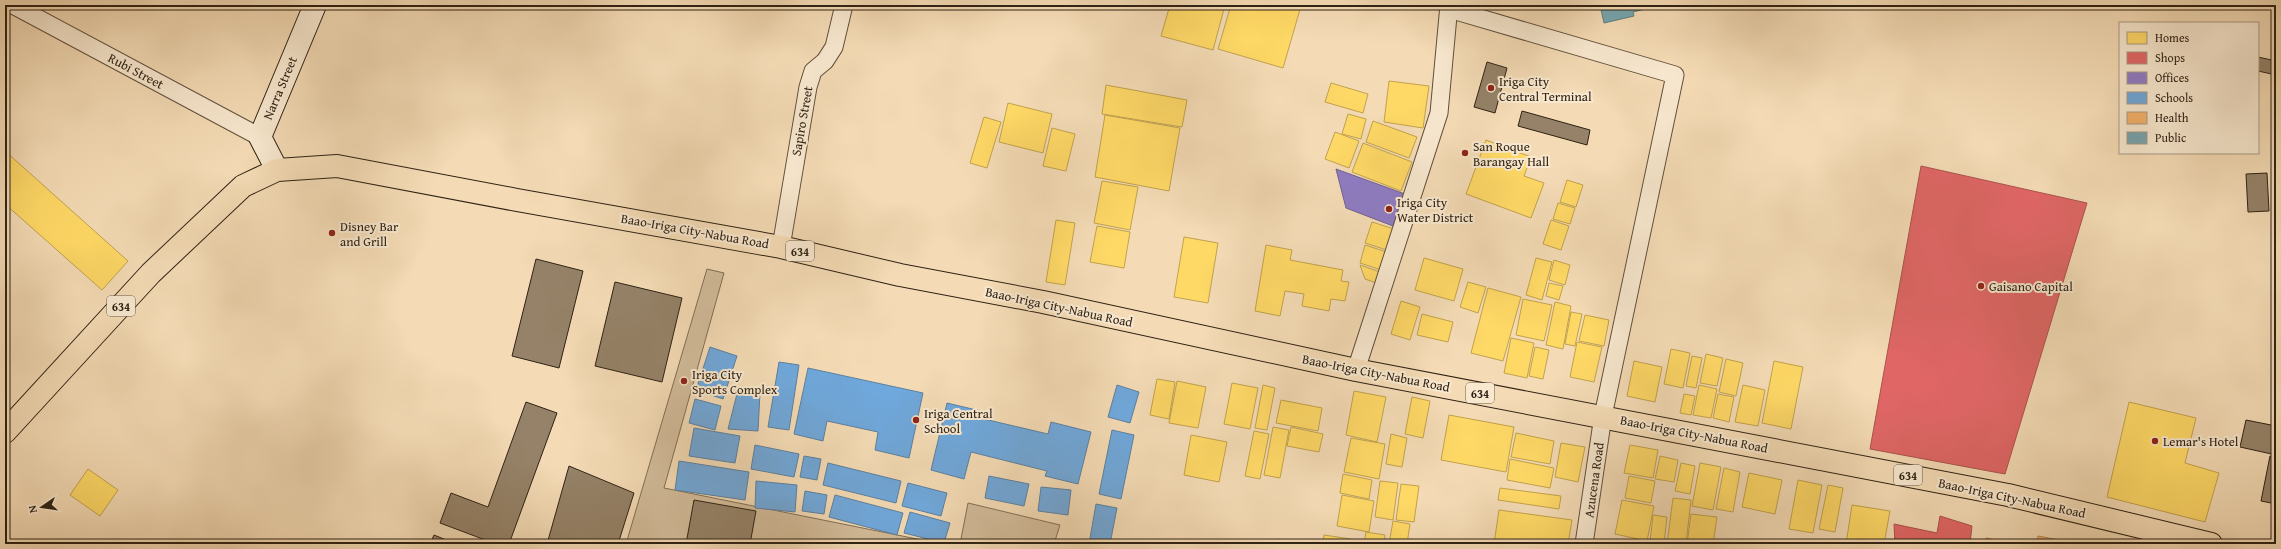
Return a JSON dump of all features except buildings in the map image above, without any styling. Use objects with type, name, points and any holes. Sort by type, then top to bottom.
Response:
[{"type":"main road","name":"Baao-Iriga City-Nabua Road","points":[[5,432],[151,273],[243,186],[277,170],[337,166],[781,246],[900,275],[1043,302],[1356,370],[1603,416],[2008,495],[2210,544]]},
{"type":"street","name":"Rubi Street","points":[[13,5],[260,137]]},
{"type":"street","name":"Narra Street","points":[[277,170],[260,137],[315,5]]},
{"type":"street","name":"Sapiro Street","points":[[781,246],[808,87],[814,71],[825,62],[834,47],[844,5]]},
{"type":"street","points":[[1356,370],[1439,113],[1449,7]]},
{"type":"street","name":"Azucena Road","points":[[1449,7],[1675,75],[1603,416],[1584,544]]},
{"type":"shaded area","name":"Iriga City Sports Complex","points":[[707,269],[724,273],[664,488],[942,544],[626,544]]},
{"type":"shaded area","points":[[968,503],[1060,525],[1054,544],[960,544]]},
{"type":"place","name":"Iriga City Central Terminal","points":[[1491,88]]},
{"type":"place","name":"San Roque Barangay Hall","points":[[1465,153]]},
{"type":"place","name":"Iriga City Water District","points":[[1389,209]]},
{"type":"place","name":"Disney Bar and Grill","points":[[332,233]]},
{"type":"place","name":"Gaisano Capital","points":[[1981,286]]},
{"type":"place","name":"Iriga City Sports Complex","points":[[684,381]]},
{"type":"place","name":"Iriga Central School","points":[[916,420]]},
{"type":"place","name":"Lemar's Hotel","points":[[2155,441]]}]
